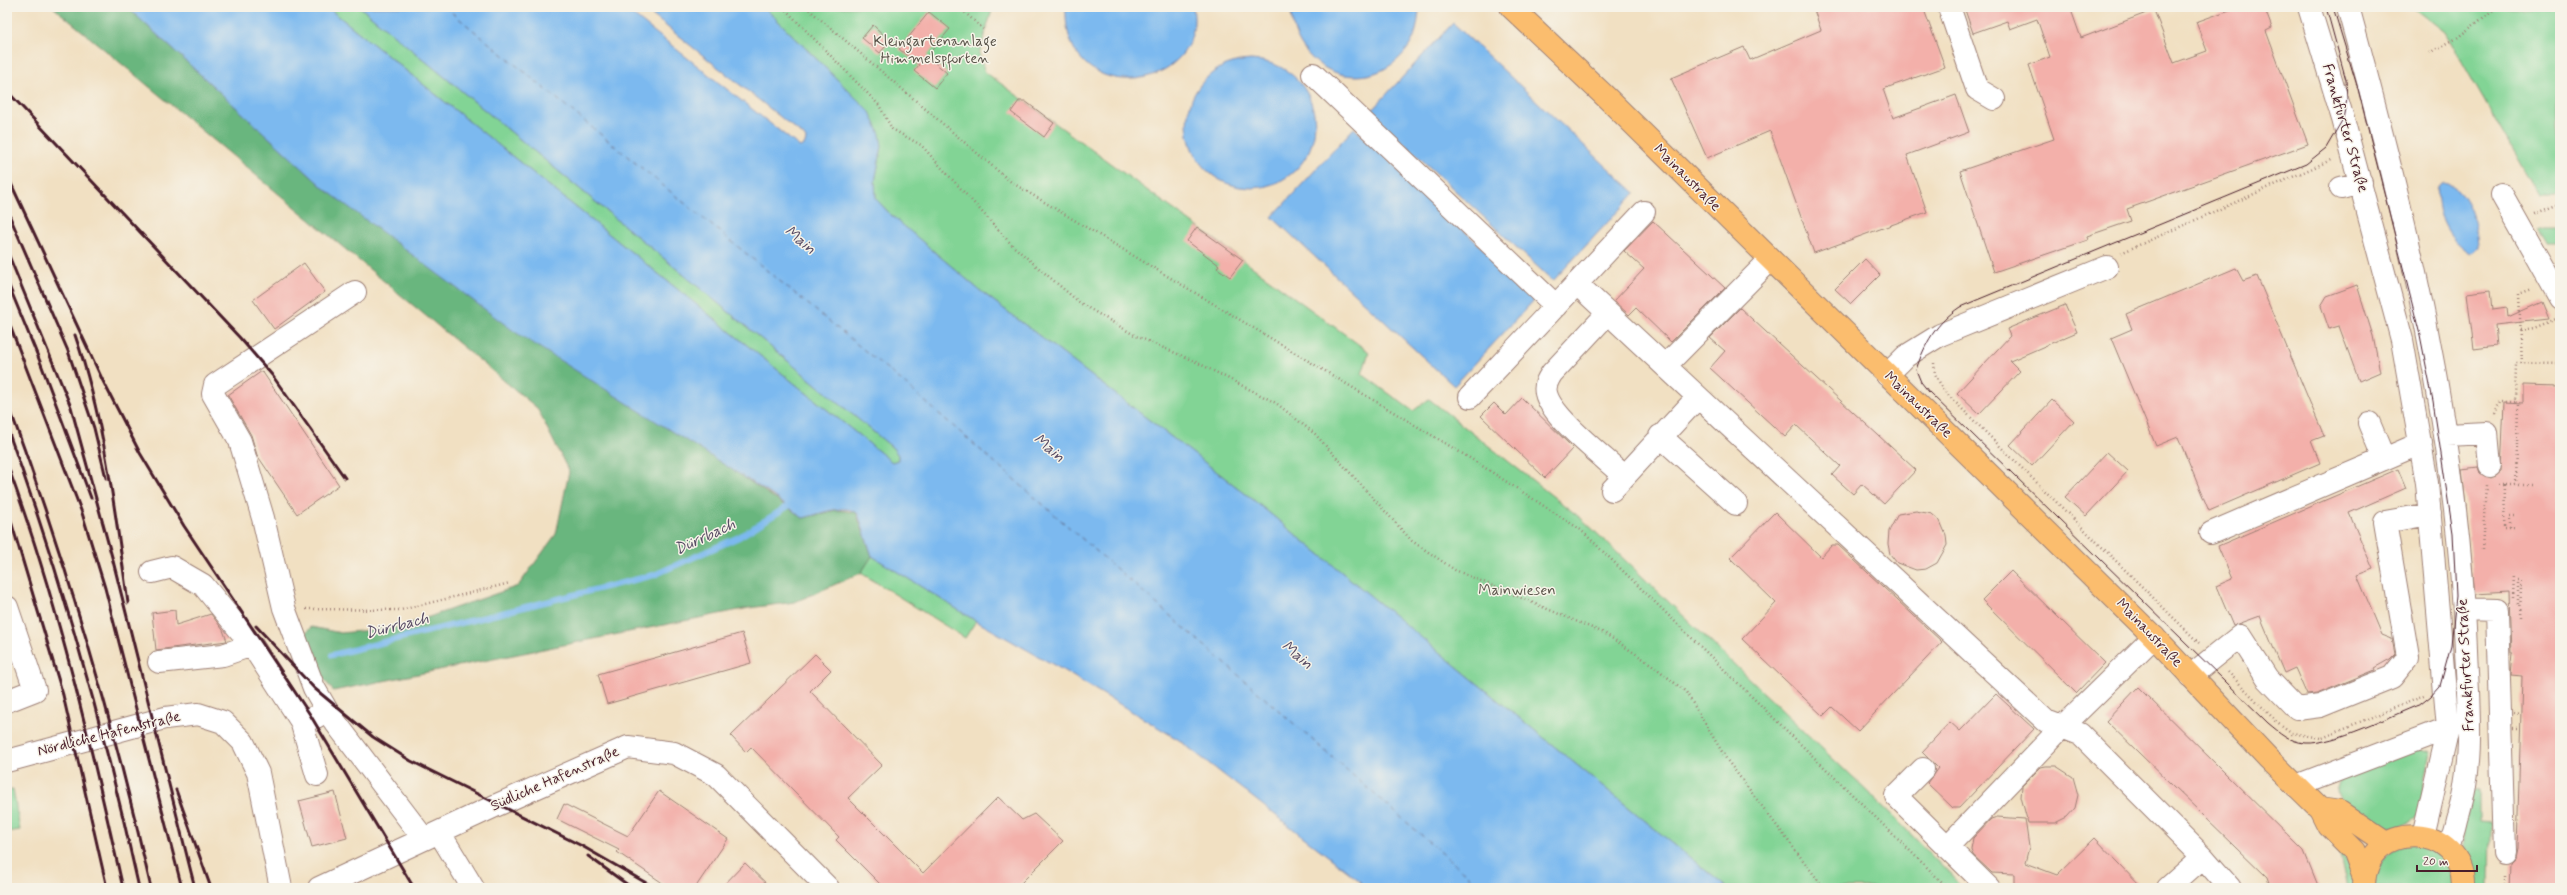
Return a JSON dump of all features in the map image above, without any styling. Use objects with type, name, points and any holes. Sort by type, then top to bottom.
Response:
[{"type":"main road","name":"Mainaustraße","points":[[1511,7],[1607,98],[2154,637],[2296,786],[2320,809],[2328,825],[2354,851],[2364,883]]},
{"type":"main road","points":[[2320,809],[2340,812],[2386,843]]},
{"type":"main road","points":[[2364,883],[2368,864],[2375,853],[2386,843],[2405,836],[2424,836],[2444,844],[2454,857],[2461,871],[2462,888]]},
{"type":"street","points":[[1948,7],[1977,89],[1994,99]]},
{"type":"street","name":"Frankfurter Straße","points":[[2309,7],[2352,151],[2351,185],[2379,249],[2402,340],[2427,483],[2448,728],[2424,836]]},
{"type":"street","name":"Frankfurter Straße","points":[[2348,7],[2409,238],[2429,333],[2447,435],[2464,609],[2470,758],[2456,824],[2452,837],[2444,844]]},
{"type":"street","points":[[1313,74],[1556,306]]},
{"type":"street","points":[[2502,195],[2560,298]]},
{"type":"street","points":[[1470,397],[1644,212]]},
{"type":"street","points":[[2379,249],[2409,238]]},
{"type":"street","points":[[1665,366],[1770,260]]},
{"type":"street","points":[[1887,375],[1906,356],[1940,335],[2104,268]]},
{"type":"street","points":[[1577,284],[2046,721],[2080,734],[2203,857],[2230,888]]},
{"type":"street","points":[[355,292],[215,385],[213,394],[240,441],[263,518],[284,608],[314,688],[329,714],[431,835],[473,888]]},
{"type":"street","points":[[1608,313],[1552,373],[1546,383],[1546,392],[1551,405],[1618,483],[1660,436],[1698,397]]},
{"type":"street","points":[[2402,340],[2429,333]]},
{"type":"street","points":[[2369,423],[2384,459]]},
{"type":"street","points":[[2447,435],[2497,432],[2494,465]]},
{"type":"street","points":[[1660,436],[1736,504]]},
{"type":"street","points":[[2211,533],[2421,442]]},
{"type":"street","points":[[2427,483],[2451,479]]},
{"type":"street","points":[[2190,676],[2215,658],[2240,636],[2267,678],[2297,709],[2320,706],[2392,677],[2408,657],[2385,522],[2430,514]]},
{"type":"street","points":[[152,572],[172,567],[203,585],[252,645],[301,721],[317,775]]},
{"type":"street","points":[[7,607],[35,690],[7,701]]},
{"type":"street","points":[[2464,609],[2497,610],[2504,861]]},
{"type":"street","points":[[1947,847],[2062,728],[2154,637]]},
{"type":"street","points":[[159,662],[222,655],[252,645]]},
{"type":"street","name":"Nördliche Hafenstraße","points":[[7,761],[165,718],[198,714],[223,722],[243,742],[258,773],[282,888]]},
{"type":"street","points":[[301,721],[329,714]]},
{"type":"street","points":[[2296,786],[2448,728],[2456,739],[2457,759],[2442,826],[2444,844]]},
{"type":"street","name":"Südliche Hafenstraße","points":[[319,888],[431,835],[628,747],[674,753],[716,775],[828,888]]},
{"type":"street","points":[[2470,758],[2501,758]]},
{"type":"street","points":[[1923,768],[1896,796],[1989,888]]},
{"type":"street","points":[[2168,888],[2203,857]]},
{"type":"path","points":[[783,7],[879,105],[892,129],[921,145],[1013,246],[1080,303],[1136,336],[1194,361],[1276,403],[1315,434],[1412,541],[1455,570],[1604,633],[1686,692],[1727,760],[1824,888]]},
{"type":"path","points":[[806,7],[1011,182],[1473,460],[1581,530],[1948,888]]},
{"type":"path","points":[[959,7],[982,29]]},
{"type":"path","points":[[2429,53],[2457,38],[2497,7]]},
{"type":"path","points":[[2104,268],[2101,261],[2352,151]]},
{"type":"path","points":[[2519,294],[2522,363]]},
{"type":"path","points":[[2520,330],[2534,328],[2560,317]]},
{"type":"path","points":[[1940,335],[1933,354],[1935,374],[1944,391],[2281,725],[2292,733],[2320,738],[2416,701],[2428,690]]},
{"type":"path","points":[[2516,485],[2518,403],[2515,401],[2516,363],[2560,364]]},
{"type":"path","points":[[2500,401],[2515,401]]},
{"type":"path","points":[[2481,555],[2486,485],[2535,485]]},
{"type":"path","points":[[2505,485],[2504,528],[2516,528]]},
{"type":"path","points":[[2510,528],[2510,516],[2516,516]]},
{"type":"path","points":[[284,608],[401,610],[510,583]]},
{"type":"path","points":[[2520,622],[2521,586],[2524,587]]},
{"type":"path","points":[[2513,714],[2521,715]]},
{"type":"path","points":[[2513,726],[2521,727]]},
{"type":"path","points":[[2504,861],[2504,888]]},
{"type":"green space","points":[[53,7],[127,7],[326,190],[803,518],[836,510],[856,512],[872,556],[861,573],[795,602],[749,608],[333,691],[310,661],[300,639],[311,627],[341,633],[400,627],[518,586],[556,534],[569,472],[537,408]]},
{"type":"green space","points":[[327,7],[360,7],[893,448],[898,455],[898,460],[892,462]]},
{"type":"green space","name":"Mainwiesen","points":[[764,7],[993,7],[979,54],[985,72],[1369,352],[1362,374],[1413,411],[1429,399],[1583,520],[1897,820],[1963,888],[1727,888],[1251,498],[978,289],[891,215],[876,199],[875,181],[882,146],[870,112]]},
{"type":"green space","points":[[2413,7],[2560,7],[2560,195],[2538,195],[2445,32]]},
{"type":"green space","points":[[2538,231],[2560,231],[2560,248],[2548,248]]},
{"type":"green space","points":[[872,556],[976,621],[965,638],[861,573]]},
{"type":"green space","points":[[2419,748],[2431,752],[2418,816],[2410,822],[2401,826],[2386,827],[2370,821],[2354,811],[2341,799],[2337,790],[2342,779]]},
{"type":"green space","points":[[13,789],[20,830],[7,832],[7,792]]},
{"type":"green space","points":[[2474,790],[2479,790],[2479,821],[2491,822],[2490,888],[2474,888],[2473,877],[2463,845],[2463,832]]},
{"type":"green space","points":[[2413,845],[2438,853],[2443,858],[2450,870],[2454,888],[2373,888],[2377,870],[2384,858],[2389,853],[2403,847]]},
{"type":"green space","points":[[2339,846],[2353,873],[2353,888],[2348,888]]},
{"type":"water","name":"Main","points":[[127,7],[327,7],[892,462],[898,460],[898,455],[893,448],[360,7],[623,7],[800,147],[805,144],[806,139],[803,135],[642,7],[764,7],[870,112],[880,134],[882,146],[875,181],[876,199],[891,215],[978,289],[1251,498],[1727,888],[1362,888],[1360,881],[1179,740],[1061,669],[976,621],[872,556],[858,514],[846,509],[839,509],[803,518],[769,493],[515,332],[326,190]]},
{"type":"water","points":[[1066,7],[1193,7],[1192,36],[1179,58],[1158,73],[1133,79],[1108,76],[1086,64],[1071,41]]},
{"type":"water","points":[[1291,7],[1419,7],[1419,10],[1416,30],[1408,48],[1392,64],[1373,74],[1354,76],[1334,72],[1317,63],[1303,48],[1294,30]]},
{"type":"water","points":[[1453,23],[1635,193],[1553,281],[1370,112]]},
{"type":"water","points":[[1257,60],[1281,67],[1292,74],[1301,83],[1310,99],[1314,111],[1314,137],[1308,154],[1301,165],[1292,174],[1281,181],[1264,187],[1245,188],[1221,181],[1210,174],[1201,165],[1194,154],[1188,137],[1187,118],[1194,94],[1201,83],[1210,74],[1221,67],[1238,61]]},
{"type":"water","points":[[1354,128],[1536,298],[1454,386],[1272,217]]},
{"type":"water","points":[[2444,182],[2459,192],[2470,208],[2476,228],[2478,247],[2471,253],[2455,240],[2444,224],[2439,206],[2438,186]]},
{"type":"building","points":[[1813,7],[1923,7],[1945,67],[1883,89],[1893,118],[1956,95],[1969,132],[1907,155],[1927,212],[1814,253],[1770,131],[1707,158],[1671,78],[1744,47],[1750,60],[1821,30]]},
{"type":"building","points":[[1964,7],[2070,7],[2081,38],[2154,10],[2174,63],[2207,51],[2196,22],[2238,7],[2264,7],[2272,28],[2266,31],[2308,144],[2127,209],[2131,221],[2087,236],[2088,240],[1994,272],[1960,171],[2054,139],[2029,65],[2050,57],[2037,19],[2010,29],[2007,21],[1973,33]]},
{"type":"building","points":[[929,12],[950,29],[927,56],[947,73],[935,88],[914,71],[919,65],[899,49]]},
{"type":"building","points":[[873,25],[890,41],[880,53],[862,38]]},
{"type":"building","points":[[1019,101],[1025,101],[1054,123],[1044,137],[1011,112]]},
{"type":"building","points":[[1653,221],[1725,288],[1671,342],[1636,308],[1629,315],[1614,301],[1644,269],[1624,251]]},
{"type":"building","points":[[1197,227],[1243,260],[1230,277],[1217,268],[1219,265],[1187,241]]},
{"type":"building","points":[[1865,259],[1880,275],[1851,304],[1835,289]]},
{"type":"building","points":[[304,263],[325,292],[274,329],[253,300]]},
{"type":"building","points":[[2236,268],[2243,281],[2257,276],[2324,436],[2311,441],[2320,463],[2209,511],[2178,437],[2156,446],[2111,338],[2132,329],[2126,314]]},
{"type":"building","points":[[2357,285],[2373,336],[2380,372],[2359,381],[2339,326],[2329,329],[2321,306],[2327,296]]},
{"type":"building","points":[[2491,290],[2493,310],[2507,308],[2508,317],[2542,302],[2549,319],[2495,325],[2497,346],[2474,349],[2467,293]]},
{"type":"building","points":[[2065,305],[2077,332],[2010,361],[2020,371],[1979,414],[1957,393],[2010,336],[2007,329]]},
{"type":"building","points":[[1740,308],[1916,470],[1884,504],[1862,484],[1853,494],[1832,475],[1840,466],[1796,425],[1785,437],[1710,368],[1725,351],[1710,338]]},
{"type":"building","points":[[262,371],[339,485],[297,514],[257,455],[251,435],[228,395]]},
{"type":"building","points":[[2523,385],[2560,386],[2560,888],[2509,888],[2510,864],[2515,859],[2517,849],[2522,676],[2511,675],[2513,653],[2511,653],[2509,592],[2475,594],[2462,469],[2478,467],[2480,473],[2491,478],[2501,472],[2504,402],[2523,403]]},
{"type":"building","points":[[1522,398],[1573,448],[1545,478],[1481,416],[1494,403],[1506,415]]},
{"type":"building","points":[[2052,400],[2074,421],[2032,466],[2010,445]]},
{"type":"building","points":[[2107,452],[2128,471],[2086,516],[2065,497]]},
{"type":"building","points":[[2398,469],[2406,488],[2349,513],[2373,569],[2357,575],[2382,635],[2392,639],[2395,654],[2390,659],[2374,668],[2375,670],[2317,694],[2307,695],[2295,668],[2284,673],[2260,616],[2233,626],[2216,586],[2232,579],[2218,546]]},
{"type":"building","points":[[1916,511],[1932,514],[1940,521],[1946,535],[1947,545],[1937,563],[1926,569],[1916,570],[1897,563],[1890,554],[1888,544],[1889,531],[1898,514]]},
{"type":"building","points":[[1775,512],[1821,557],[1832,545],[1838,545],[1942,642],[1858,731],[1832,707],[1823,716],[1742,639],[1776,603],[1730,558]]},
{"type":"building","points":[[2011,571],[2105,663],[2076,693],[1982,600]]},
{"type":"building","points":[[175,610],[176,625],[211,614],[223,630],[227,641],[156,650],[152,613]]},
{"type":"building","points":[[742,633],[751,663],[607,704],[598,674]]},
{"type":"building","points":[[815,654],[831,670],[810,691],[882,765],[848,798],[923,873],[998,797],[1022,820],[1034,814],[1063,841],[1016,888],[884,888],[836,840],[839,837],[751,747],[746,752],[731,736]]},
{"type":"building","points":[[2138,687],[2304,851],[2319,888],[2271,888],[2267,877],[2106,721]]},
{"type":"building","points":[[1996,694],[2034,729],[1959,808],[1953,808],[1927,783],[1938,768],[1922,752],[1950,722],[1960,731]]},
{"type":"building","points":[[2056,766],[2073,777],[2078,795],[2075,808],[2067,817],[2055,823],[2028,823],[2021,797],[2022,786],[2041,767]]},
{"type":"building","points":[[659,791],[728,839],[695,888],[670,888],[617,852],[619,850],[557,819],[564,804],[628,836]]},
{"type":"building","points":[[335,792],[347,838],[312,847],[299,801]]},
{"type":"building","points":[[1997,817],[2025,819],[2029,847],[2025,863],[2057,875],[2095,838],[2143,888],[2014,888],[2014,874],[1992,873],[1973,855],[1971,849],[1973,838],[1991,819]]},
{"type":"building","points":[[745,863],[771,888],[721,888]]},
{"type":"waterway","name":"Dürrbach","points":[[332,655],[654,575],[739,537],[793,503]]},
{"type":"ferry route","points":[[445,7],[897,377],[1482,888]]},
{"type":"tram line","points":[[2326,7],[2346,80],[2347,98],[2343,119],[2326,148],[2306,164],[1960,307],[1944,320],[1932,334],[1923,351],[1916,370],[1921,382],[1929,392],[2268,723],[2290,739],[2305,743],[2317,742],[2347,734],[2421,704],[2431,696],[2440,686],[2451,646],[2456,596],[2453,533],[2433,401],[2420,335],[2358,89],[2333,7]]},
{"type":"railway","points":[[7,91],[240,338],[272,375],[345,478]]},
{"type":"railway","points":[[7,175],[103,381],[140,453],[184,526],[309,713],[414,888]]},
{"type":"railway","points":[[7,210],[68,351],[94,428],[106,478]]},
{"type":"railway","points":[[7,251],[71,407],[112,557],[195,888]]},
{"type":"railway","points":[[7,281],[41,364],[91,498]]},
{"type":"railway","points":[[7,318],[82,513],[105,588],[182,888]]},
{"type":"railway","points":[[75,335],[102,434],[128,603]]},
{"type":"railway","points":[[7,401],[49,521],[87,642],[121,764],[151,888]]},
{"type":"railway","points":[[7,428],[46,541],[81,656],[112,771],[139,888]]},
{"type":"railway","points":[[7,464],[58,621],[99,781],[123,888]]},
{"type":"railway","points":[[7,508],[63,695],[107,888]]},
{"type":"railway","points":[[256,626],[314,688],[373,737],[411,761],[582,846],[655,888]]},
{"type":"railway","points":[[176,790],[211,888]]},
{"type":"railway","points":[[588,856],[632,888]]},
{"type":"park label","name":"Kleingartenanlage Himmelspforten","points":[[935,50]]}]
